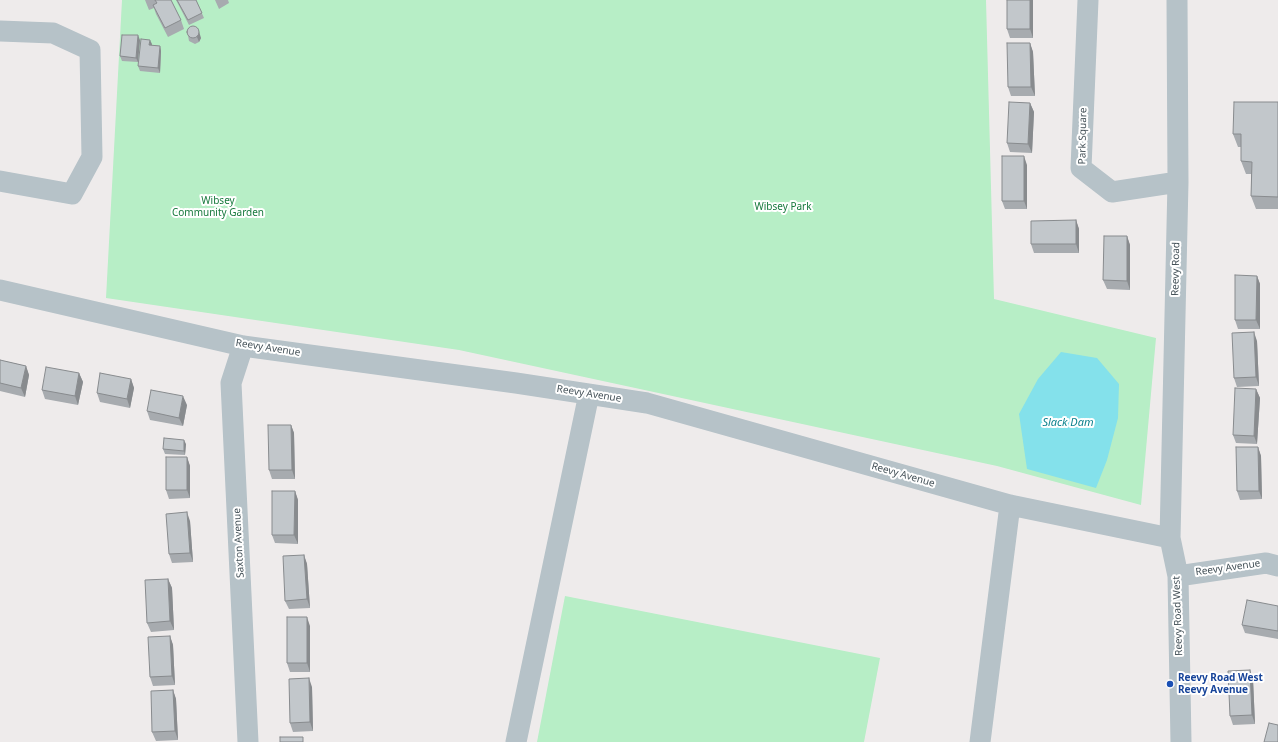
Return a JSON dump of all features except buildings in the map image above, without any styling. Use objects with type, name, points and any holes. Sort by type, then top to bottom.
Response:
[{"type":"street","name":"Park Square","points":[[1088,0],[1080,168],[1112,192],[1178,182]]},
{"type":"street","name":"Reevy Road","points":[[1170,538],[1178,182],[1177,0]]},
{"type":"street","points":[[0,32],[53,33],[90,50],[92,157],[72,194],[0,181]]},
{"type":"street","name":"Reevy Avenue","points":[[0,290],[243,346],[516,383],[647,403],[1010,505],[1170,538]]},
{"type":"street","name":"Saxton Avenue","points":[[243,346],[231,383],[248,742]]},
{"type":"street","points":[[516,742],[589,394]]},
{"type":"street","points":[[980,742],[1010,505]]},
{"type":"street","name":"Reevy Road West","points":[[1170,538],[1178,576],[1181,742]]},
{"type":"street","name":"Reevy Avenue","points":[[1178,576],[1266,563],[1278,566]]},
{"type":"green space","name":"Wibsey Park","points":[[122,0],[986,0],[994,299],[1156,338],[1141,505],[997,466],[459,350],[106,298]]},
{"type":"green space","points":[[565,596],[880,658],[864,742],[537,742]]},
{"type":"water","name":"Slack Dam","points":[[1061,352],[1097,358],[1119,384],[1118,418],[1107,460],[1096,488],[1027,469],[1019,414],[1038,379]]},
{"type":"place","name":"Reevy Road West Reevy Avenue","points":[[1170,684]]},
{"type":"park label","name":"Wibsey Community Garden","points":[[218,206]]}]
